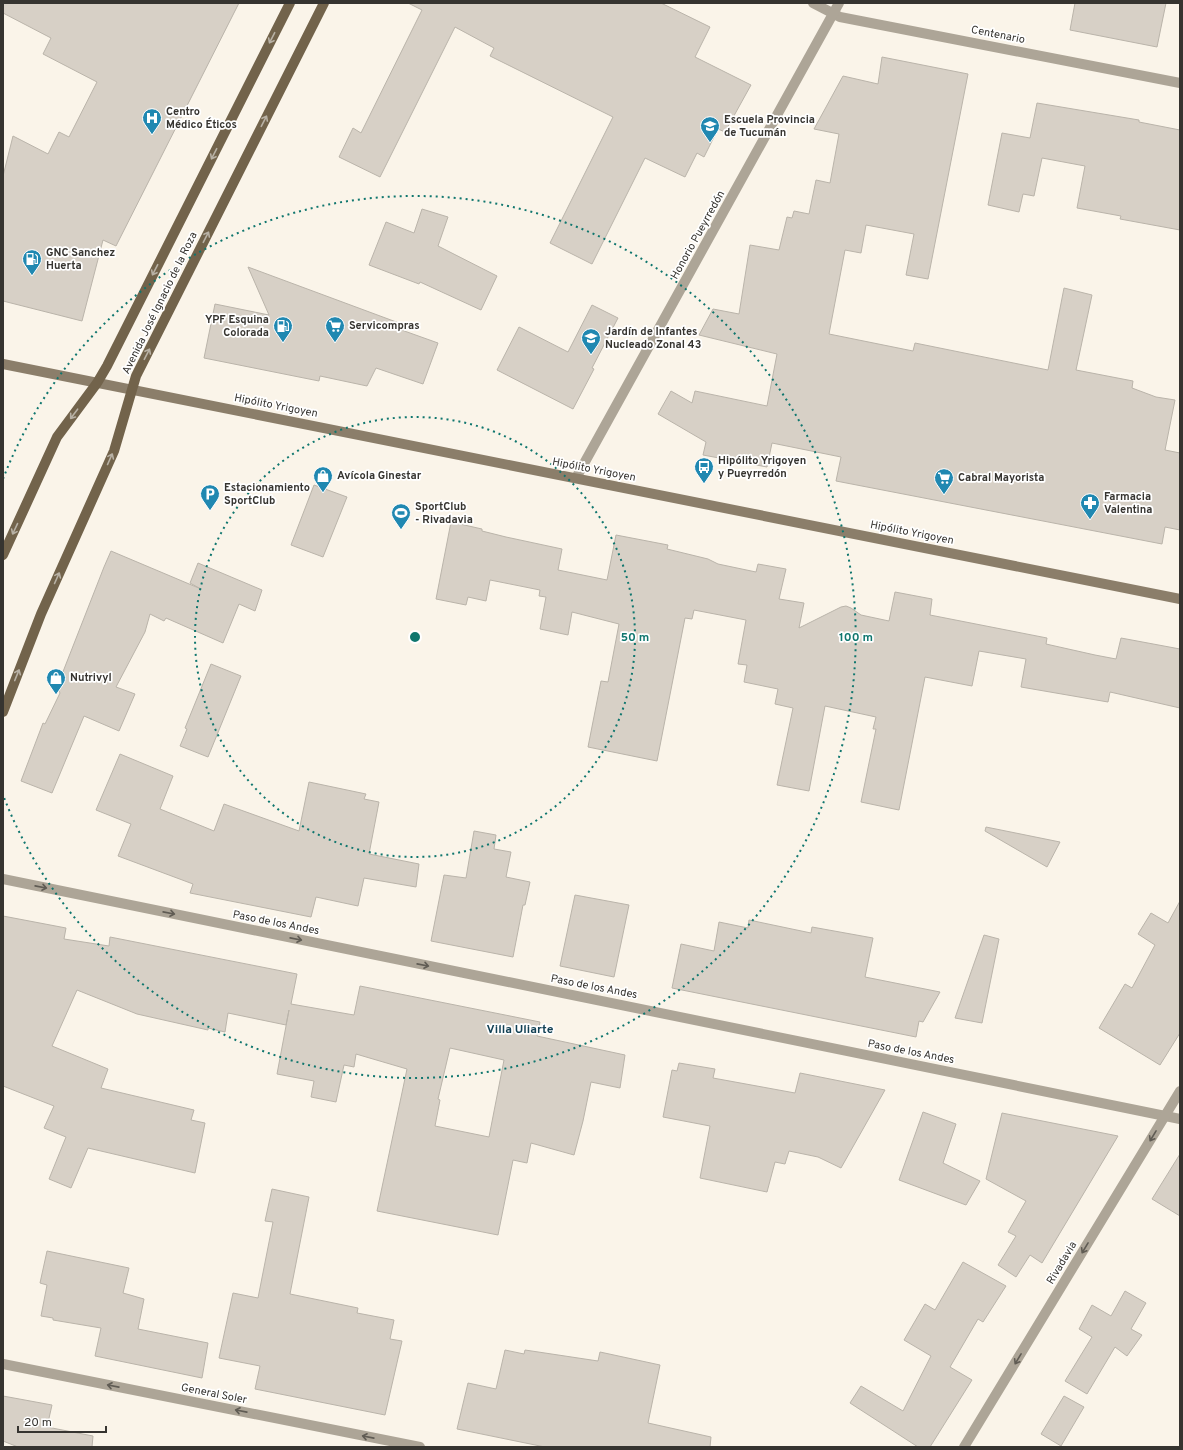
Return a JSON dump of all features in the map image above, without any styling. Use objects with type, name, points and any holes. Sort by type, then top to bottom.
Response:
[{"type":"main road","name":"Avenida José Ignacio de la Roza","points":[[3,555],[57,437],[97,383],[290,3]]},
{"type":"main road","name":"Avenida José Ignacio de la Roza","points":[[3,712],[41,614],[114,451],[132,389],[142,363],[324,3]]},
{"type":"main road","name":"Hipólito Yrigoyen","points":[[3,364],[1180,600]]},
{"type":"street","name":"Centenario","points":[[813,3],[840,17],[1180,83]]},
{"type":"street","name":"Honorio Pueyrredón","points":[[576,478],[839,3]]},
{"type":"street","name":"Paso de los Andes","points":[[3,880],[1180,1118]]},
{"type":"street","name":"Rivadavia","points":[[964,1447],[1180,1091]]},
{"type":"street","name":"General Soler","points":[[3,1364],[420,1447]]},
{"type":"building","points":[[3,3],[239,3],[116,246],[103,240],[82,321],[3,301],[3,176],[13,136],[48,154],[59,132],[69,137],[97,82],[43,54],[51,38],[3,13]]},
{"type":"building","points":[[408,3],[661,3],[710,27],[695,57],[751,85],[725,132],[718,129],[704,157],[697,153],[685,177],[645,158],[592,264],[550,243],[613,117],[490,56],[494,48],[455,27],[380,177],[339,157],[353,128],[361,133],[422,10]]},
{"type":"building","points":[[1075,3],[1166,3],[1157,47],[1070,30]]},
{"type":"building","points":[[882,57],[968,74],[928,279],[906,275],[914,234],[866,225],[861,253],[845,250],[829,334],[913,351],[915,343],[1048,370],[1064,288],[1092,295],[1076,370],[1133,381],[1132,388],[1156,397],[1175,400],[1165,450],[1180,453],[1180,530],[1165,527],[1162,544],[836,481],[841,457],[772,443],[767,467],[703,455],[706,442],[658,414],[671,391],[692,403],[695,391],[767,406],[777,354],[699,335],[713,309],[739,314],[750,245],[779,250],[787,217],[792,218],[794,211],[809,214],[816,180],[830,183],[839,134],[814,129],[843,76],[878,84]]},
{"type":"building","points":[[1037,103],[1139,120],[1139,122],[1180,130],[1180,230],[1120,219],[1121,216],[1077,208],[1085,166],[1042,158],[1034,196],[1023,194],[1019,212],[988,205],[1002,133],[1030,138]]},
{"type":"building","points":[[422,209],[448,217],[438,246],[497,276],[481,310],[420,282],[419,284],[369,265],[386,222],[414,233]]},
{"type":"building","points":[[248,267],[399,323],[396,328],[438,343],[423,384],[376,368],[367,386],[320,376],[319,381],[204,358],[215,304],[269,315]]},
{"type":"building","points":[[592,305],[618,318],[573,409],[497,370],[519,327],[568,352]]},
{"type":"building","points":[[314,485],[347,497],[323,557],[291,545]]},
{"type":"building","points":[[451,522],[482,529],[482,531],[506,537],[562,549],[558,570],[607,580],[616,535],[668,545],[667,549],[708,559],[718,564],[756,572],[758,564],[786,569],[779,599],[804,603],[799,628],[841,607],[846,606],[861,615],[889,621],[895,592],[932,599],[930,615],[1047,638],[1046,644],[1095,655],[1116,659],[1121,638],[1180,649],[1180,708],[1110,692],[1108,702],[1021,687],[1026,659],[979,651],[972,686],[925,677],[899,810],[861,802],[876,729],[873,729],[876,717],[825,706],[809,791],[777,785],[793,708],[775,704],[778,689],[744,682],[747,665],[738,664],[746,620],[694,610],[692,619],[685,618],[657,761],[588,747],[601,681],[608,682],[619,624],[572,612],[568,635],[540,629],[546,597],[539,596],[540,590],[490,580],[486,601],[468,597],[466,605],[436,599]]},
{"type":"building","points":[[111,551],[201,589],[190,583],[198,563],[262,590],[255,611],[239,604],[223,643],[166,618],[164,621],[150,614],[145,632],[116,687],[135,694],[119,731],[84,716],[52,793],[21,781],[43,723],[45,724],[60,693],[57,687]]},
{"type":"building","points":[[211,664],[241,676],[208,757],[180,746],[187,729],[185,728]]},
{"type":"building","points":[[120,754],[173,776],[160,809],[214,831],[224,804],[299,831],[309,782],[366,794],[364,799],[379,802],[369,854],[419,864],[416,887],[364,878],[358,906],[316,897],[311,917],[190,893],[193,884],[118,856],[131,824],[96,810]]},
{"type":"building","points":[[986,827],[1060,842],[1047,867],[985,831]]},
{"type":"building","points":[[474,831],[496,835],[494,849],[511,852],[506,877],[530,882],[525,905],[523,905],[513,957],[431,941],[444,875],[466,878]]},
{"type":"building","points":[[575,895],[629,905],[614,977],[560,966]]},
{"type":"building","points":[[1180,901],[1180,1033],[1160,1065],[1099,1028],[1125,984],[1132,988],[1155,945],[1138,934],[1151,913],[1168,923]]},
{"type":"building","points":[[3,916],[66,928],[64,939],[109,946],[110,937],[297,974],[291,1004],[354,1015],[360,986],[540,1022],[537,1036],[625,1055],[620,1088],[591,1082],[574,1155],[531,1143],[527,1163],[513,1160],[498,1235],[377,1211],[407,1069],[356,1054],[354,1067],[344,1065],[336,1102],[311,1097],[314,1081],[277,1074],[289,1010],[286,1025],[228,1013],[225,1032],[208,1028],[208,1030],[137,1014],[77,990],[52,1046],[108,1069],[101,1088],[194,1110],[191,1120],[205,1123],[195,1173],[88,1148],[71,1188],[49,1179],[66,1137],[44,1128],[54,1106],[3,1086]],"holes":[[[450,1048],[504,1060],[489,1137],[435,1126],[440,1100],[438,1099]]]},
{"type":"building","points":[[749,920],[811,933],[812,927],[873,938],[865,977],[940,992],[923,1022],[919,1021],[916,1037],[672,988],[681,944],[714,951],[719,922],[748,928]]},
{"type":"building","points":[[984,935],[999,939],[982,1023],[955,1018]]},
{"type":"building","points":[[679,1063],[715,1069],[713,1078],[795,1093],[800,1073],[885,1090],[841,1168],[818,1157],[789,1151],[785,1164],[775,1162],[767,1192],[700,1178],[710,1126],[663,1117],[672,1070],[677,1071]]},
{"type":"building","points":[[923,1112],[956,1124],[943,1163],[980,1181],[966,1205],[899,1180]]},
{"type":"building","points":[[1002,1113],[1118,1136],[1042,1263],[1030,1255],[1016,1277],[998,1265],[1016,1236],[1008,1232],[1026,1201],[986,1179]]},
{"type":"building","points":[[1180,1154],[1180,1216],[1152,1199]]},
{"type":"building","points":[[272,1189],[309,1197],[290,1294],[358,1308],[357,1313],[394,1320],[390,1339],[402,1341],[385,1415],[255,1389],[260,1366],[219,1358],[233,1293],[258,1298],[273,1222],[265,1221]]},
{"type":"building","points":[[47,1251],[129,1268],[123,1293],[144,1299],[138,1329],[208,1343],[202,1378],[95,1356],[101,1328],[53,1320],[53,1318],[41,1316],[47,1285],[40,1283]]},
{"type":"building","points":[[963,1262],[1006,1286],[983,1322],[978,1319],[950,1367],[972,1380],[930,1447],[918,1447],[850,1403],[861,1386],[903,1411],[931,1356],[904,1340],[925,1304],[935,1310]]},
{"type":"building","points":[[1125,1291],[1146,1303],[1131,1329],[1142,1335],[1127,1356],[1115,1347],[1087,1394],[1065,1381],[1092,1337],[1079,1329],[1092,1305],[1111,1316]]},
{"type":"building","points":[[505,1350],[524,1354],[525,1350],[598,1361],[600,1352],[660,1365],[648,1423],[711,1437],[710,1447],[545,1447],[457,1429],[468,1383],[496,1389]]},
{"type":"building","points":[[3,1396],[52,1405],[47,1427],[93,1436],[92,1447],[18,1447],[3,1441]]},
{"type":"building","points":[[1064,1396],[1084,1407],[1061,1446],[1041,1434]]},
{"type":"place","name":"Centro Médico Éticos","points":[[152,135]]},
{"type":"place","name":"Escuela Provincia de Tucumán","points":[[710,143]]},
{"type":"place","name":"GNC Sanchez Huerta","points":[[32,276]]},
{"type":"place","name":"YPF Esquina Colorada","points":[[283,343]]},
{"type":"place","name":"Servicompras","points":[[335,343]]},
{"type":"place","name":"Jardín de Infantes Nucleado Zonal 43","points":[[591,355]]},
{"type":"place","name":"Hipólito Yrigoyen y Pueyrredón","points":[[704,484]]},
{"type":"place","name":"Avícola Ginestar","points":[[323,493]]},
{"type":"place","name":"Cabral Mayorista","points":[[944,495]]},
{"type":"place","name":"Estacionamiento SportClub","points":[[210,511]]},
{"type":"place","name":"Farmacia Valentina","points":[[1090,520]]},
{"type":"place","name":"SportClub - Rivadavia","points":[[401,530]]},
{"type":"place","name":"Nutrivyl","points":[[56,695]]},
{"type":"district","name":"Villa Uliarte","points":[[520,1030]]}]
